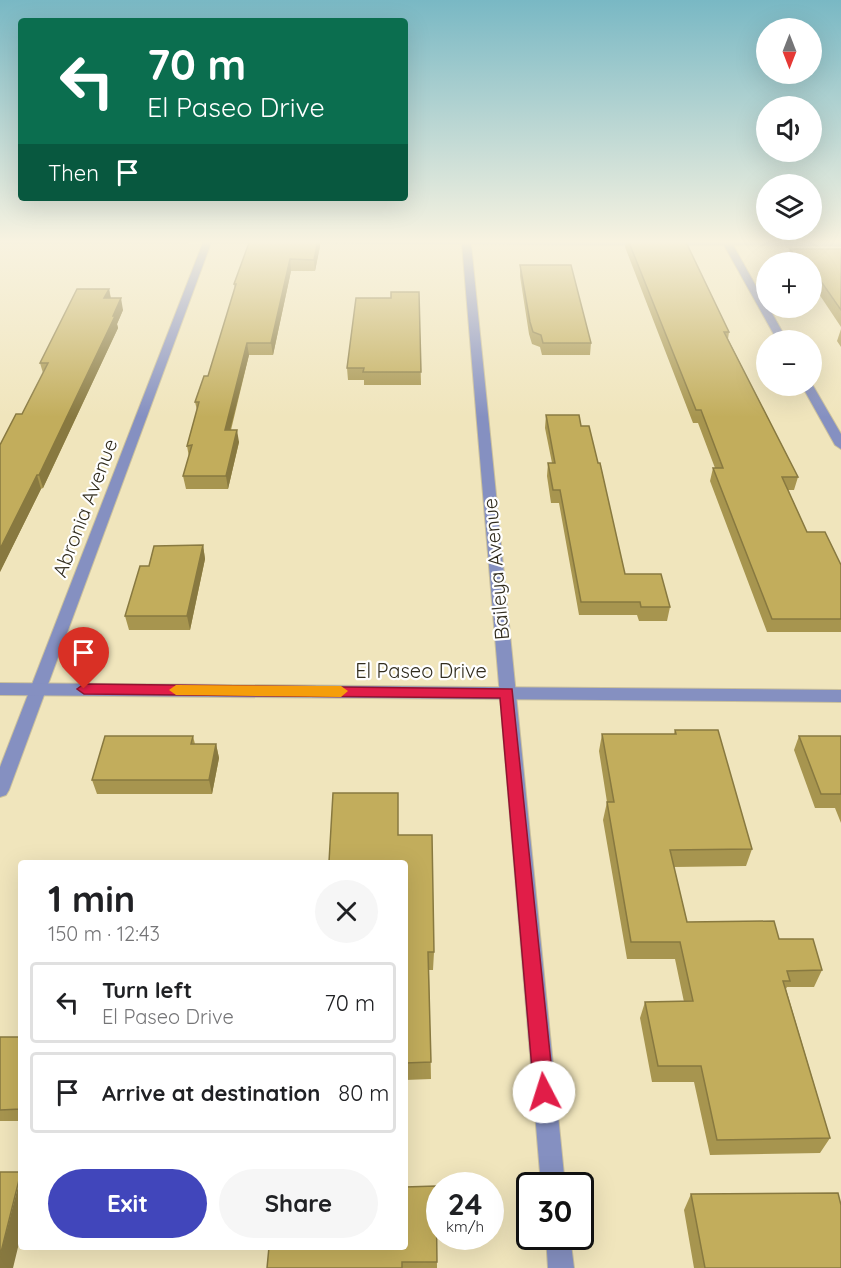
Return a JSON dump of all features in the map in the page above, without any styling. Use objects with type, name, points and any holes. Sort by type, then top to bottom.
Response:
[{"type":"street","name":"Abronia Avenue","points":[[0,789],[186,299]]},
{"type":"street","name":"Baileya Avenue","points":[[471,299],[552,1172]]},
{"type":"street","points":[[759,299],[776,330]]},
{"type":"street","points":[[814,396],[841,445]]},
{"type":"street","name":"El Paseo Drive","points":[[0,688],[841,696]]},
{"type":"street","points":[[559,1250],[561,1268]]},
{"type":"building","points":[[72,299],[120,299],[113,316],[115,316],[39,475],[0,549],[0,445],[16,414],[22,414],[48,363],[40,363]]},
{"type":"building","points":[[231,299],[281,299],[271,343],[247,343],[225,430],[237,430],[226,476],[183,476],[192,445],[187,446],[199,402],[195,402],[204,376],[208,376]]},
{"type":"building","points":[[356,299],[419,299],[421,372],[363,372],[364,368],[347,368]]},
{"type":"building","points":[[526,299],[580,299],[591,343],[543,343],[541,335],[533,332]]},
{"type":"building","points":[[652,299],[713,299],[729,332],[724,332],[798,477],[782,477],[807,532],[825,532],[841,565],[841,619],[772,619],[713,468],[723,468],[701,410],[696,410]]},
{"type":"building","points":[[833,299],[841,299],[841,310]]},
{"type":"building","points":[[546,415],[579,415],[581,426],[589,426],[598,463],[600,463],[625,574],[661,574],[670,607],[641,607],[640,602],[581,602],[560,490],[553,490],[548,463],[555,463]]},
{"type":"building","points":[[203,545],[187,616],[125,616],[140,566],[149,566],[154,546]]},
{"type":"building","points":[[675,730],[718,730],[752,849],[670,850],[687,922],[774,921],[779,939],[813,939],[822,970],[787,971],[790,981],[783,981],[830,1138],[717,1140],[701,1066],[658,1066],[645,1002],[693,1001],[680,942],[631,942],[607,802],[614,802],[602,734],[676,734]]},
{"type":"building","points":[[105,736],[193,736],[191,744],[216,744],[209,780],[92,780]]},
{"type":"building","points":[[799,736],[841,736],[841,794],[821,794]]},
{"type":"building","points":[[333,793],[398,793],[398,835],[432,835],[434,952],[428,952],[431,1062],[408,1063],[408,860],[329,860]]},
{"type":"building","points":[[0,1037],[18,1037],[18,1109],[0,1110]]},
{"type":"building","points":[[0,1172],[18,1172],[18,1184],[0,1256]]},
{"type":"building","points":[[426,1186],[426,1250],[437,1250],[437,1262],[402,1262],[402,1268],[267,1268],[269,1250],[408,1250],[408,1187]]},
{"type":"building","points":[[838,1193],[841,1205],[841,1268],[705,1268],[691,1194]]},
{"type":"slow traffic","points":[[176,690],[341,691]]},
{"type":"route","points":[[84,689],[507,693],[544,1092]]}]
